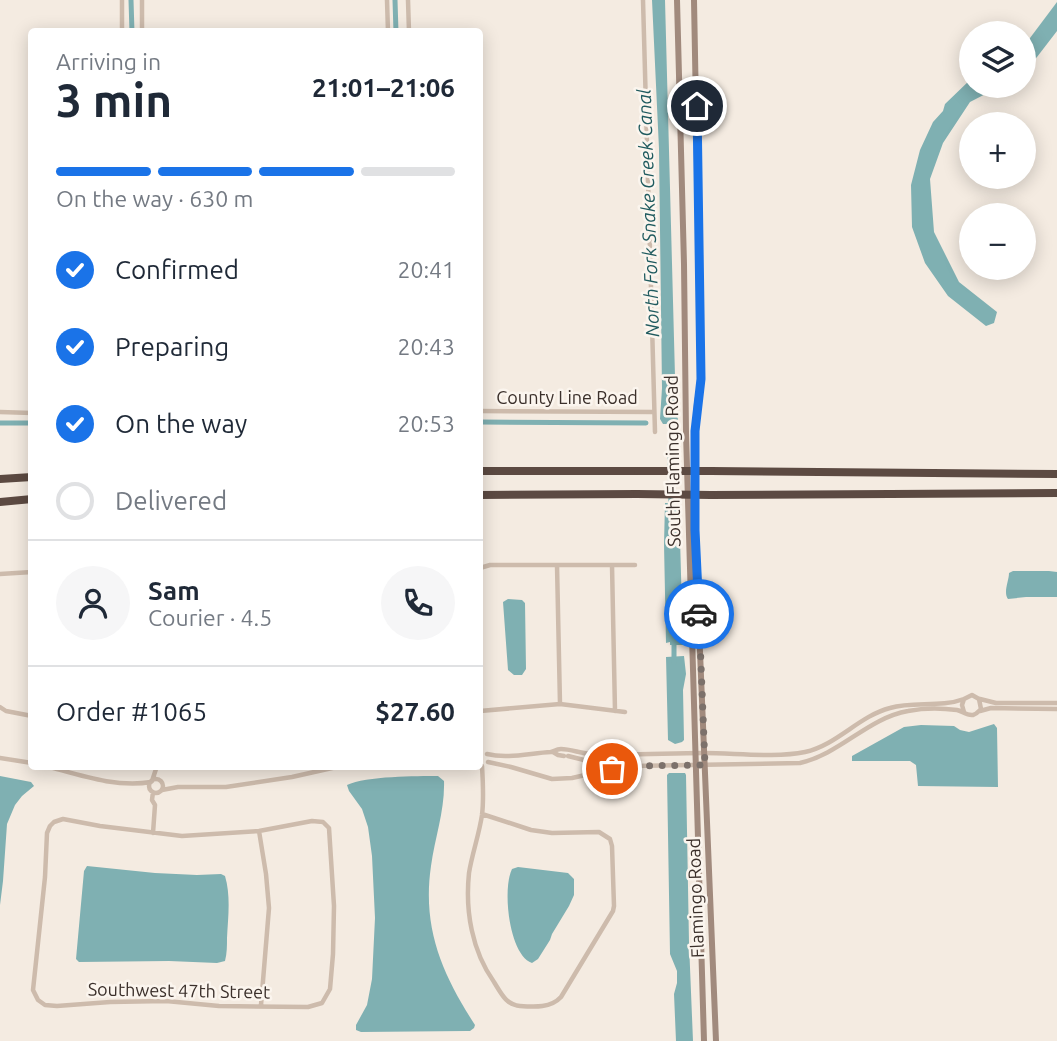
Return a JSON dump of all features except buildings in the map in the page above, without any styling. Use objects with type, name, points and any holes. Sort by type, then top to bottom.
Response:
[{"type":"highway","points":[[483,471],[1057,474]]},
{"type":"highway","points":[[0,479],[28,477]]},
{"type":"highway","points":[[483,495],[1057,494]]},
{"type":"highway","points":[[0,502],[28,499]]},
{"type":"main road","name":"South Flamingo Road","points":[[677,0],[684,264],[685,433],[695,753]]},
{"type":"main road","name":"South Flamingo Road","points":[[694,0],[701,379],[695,431],[695,530],[705,753]]},
{"type":"main road","name":"Flamingo Road","points":[[695,753],[704,1041]]},
{"type":"main road","name":"Flamingo Road","points":[[705,753],[716,1041]]},
{"type":"street","points":[[122,0],[122,28]]},
{"type":"street","points":[[142,0],[142,28]]},
{"type":"street","points":[[387,0],[388,28]]},
{"type":"street","points":[[408,0],[409,28]]},
{"type":"street","points":[[643,0],[655,432]]},
{"type":"street","name":"County Line Road","points":[[483,411],[654,412]]},
{"type":"street","points":[[0,412],[28,413]]},
{"type":"street","points":[[557,565],[560,704]]},
{"type":"street","points":[[612,565],[615,710]]},
{"type":"street","points":[[483,567],[635,565]]},
{"type":"street","points":[[0,574],[28,572]]},
{"type":"street","points":[[483,752],[499,757],[561,749],[587,754],[617,755],[781,754],[803,752],[824,744],[875,713],[900,705],[945,704],[972,695],[996,703],[1057,703]]},
{"type":"street","points":[[964,699],[964,712]]},
{"type":"street","points":[[979,699],[982,705],[979,712]]},
{"type":"street","points":[[483,710],[560,704],[625,712]]},
{"type":"street","points":[[0,707],[6,711],[28,715]]},
{"type":"street","points":[[483,765],[488,762],[552,779],[572,778],[632,766],[789,764],[810,761],[836,749],[880,721],[909,711],[952,710],[972,715],[991,708],[1057,709]]},
{"type":"street","points":[[875,713],[880,721]]},
{"type":"street","points":[[553,752],[588,761],[617,755]]},
{"type":"street","points":[[487,754],[488,762]]},
{"type":"street","points":[[0,758],[28,762]]},
{"type":"street","points":[[62,770],[161,791],[178,787],[226,787],[323,770]]},
{"type":"street","points":[[155,805],[152,800],[151,781],[156,770]]},
{"type":"street","points":[[159,770],[162,782],[155,805],[153,833],[182,836],[259,831],[267,874],[269,908],[261,1005]]},
{"type":"street","points":[[482,770],[484,783],[482,814],[470,872],[468,900],[476,947],[489,976],[506,1001],[519,1006],[548,1006],[561,997],[613,911],[610,839],[592,831],[573,833],[531,830],[482,814]]},
{"type":"street","points":[[135,785],[158,779],[178,787]]},
{"type":"street","name":"Southwest 47th Street","points":[[153,833],[100,827],[63,819],[50,826],[47,833],[33,990],[38,1000],[57,1006],[154,1001],[219,1006],[308,1007],[322,1003],[330,989],[333,954],[334,906],[329,828],[323,822],[312,821],[259,831]]},
{"type":"water","points":[[652,0],[665,0],[678,419],[676,424],[663,424],[660,419],[662,388],[659,149]]},
{"type":"water","points":[[1057,2],[1057,31],[1036,58],[1036,30]]},
{"type":"water","points":[[959,91],[959,98],[978,98],[970,102],[963,112],[959,112],[959,119],[943,143],[930,179],[934,232],[959,282],[997,312],[994,323],[986,326],[948,296],[925,263],[912,227],[911,185],[920,150],[945,104]]},
{"type":"water","points":[[665,503],[679,503],[683,645],[666,643]]},
{"type":"water","points":[[1057,572],[1057,597],[1008,599],[1006,590],[1009,573]]},
{"type":"water","points":[[508,599],[522,600],[525,603],[526,669],[522,675],[514,675],[508,670],[503,602]]},
{"type":"water","points":[[684,656],[684,740],[675,744],[668,740],[666,657]]},
{"type":"water","points":[[994,724],[997,728],[998,787],[918,786],[916,765],[910,761],[852,761],[852,756],[904,727],[954,726],[969,732]]},
{"type":"water","points":[[669,773],[686,775],[693,1041],[676,1041],[674,994],[677,971],[670,954]]},
{"type":"water","points":[[0,776],[31,782],[34,786],[15,805],[7,824],[0,905]]},
{"type":"water","points":[[438,776],[444,781],[444,792],[431,866],[429,910],[437,950],[444,969],[475,1025],[470,1031],[361,1032],[356,1030],[356,1025],[367,1005],[372,979],[375,918],[372,856],[368,827],[362,809],[347,785],[379,778]]},
{"type":"water","points":[[87,866],[225,876],[229,907],[225,961],[79,962],[76,959],[84,871]]},
{"type":"water","points":[[518,867],[568,873],[574,879],[574,895],[569,906],[538,959],[532,963],[518,948],[510,920],[509,878],[512,869]]},
{"type":"waterway","points":[[131,0],[132,28]]},
{"type":"waterway","points":[[395,0],[396,28]]},
{"type":"waterway","points":[[483,422],[646,423]]},
{"type":"waterway","points":[[0,423],[28,423]]},
{"type":"waterway","name":"North Fork Snake Creek Canal","points":[[670,458],[671,508]]},
{"type":"waterway","name":"North Fork Snake Creek Canal","points":[[674,640],[674,662]]},
{"type":"way so far","points":[[612,769],[632,766],[705,765],[699,614]]},
{"type":"route","points":[[697,106],[701,379],[695,431],[695,530],[699,614]]}]
